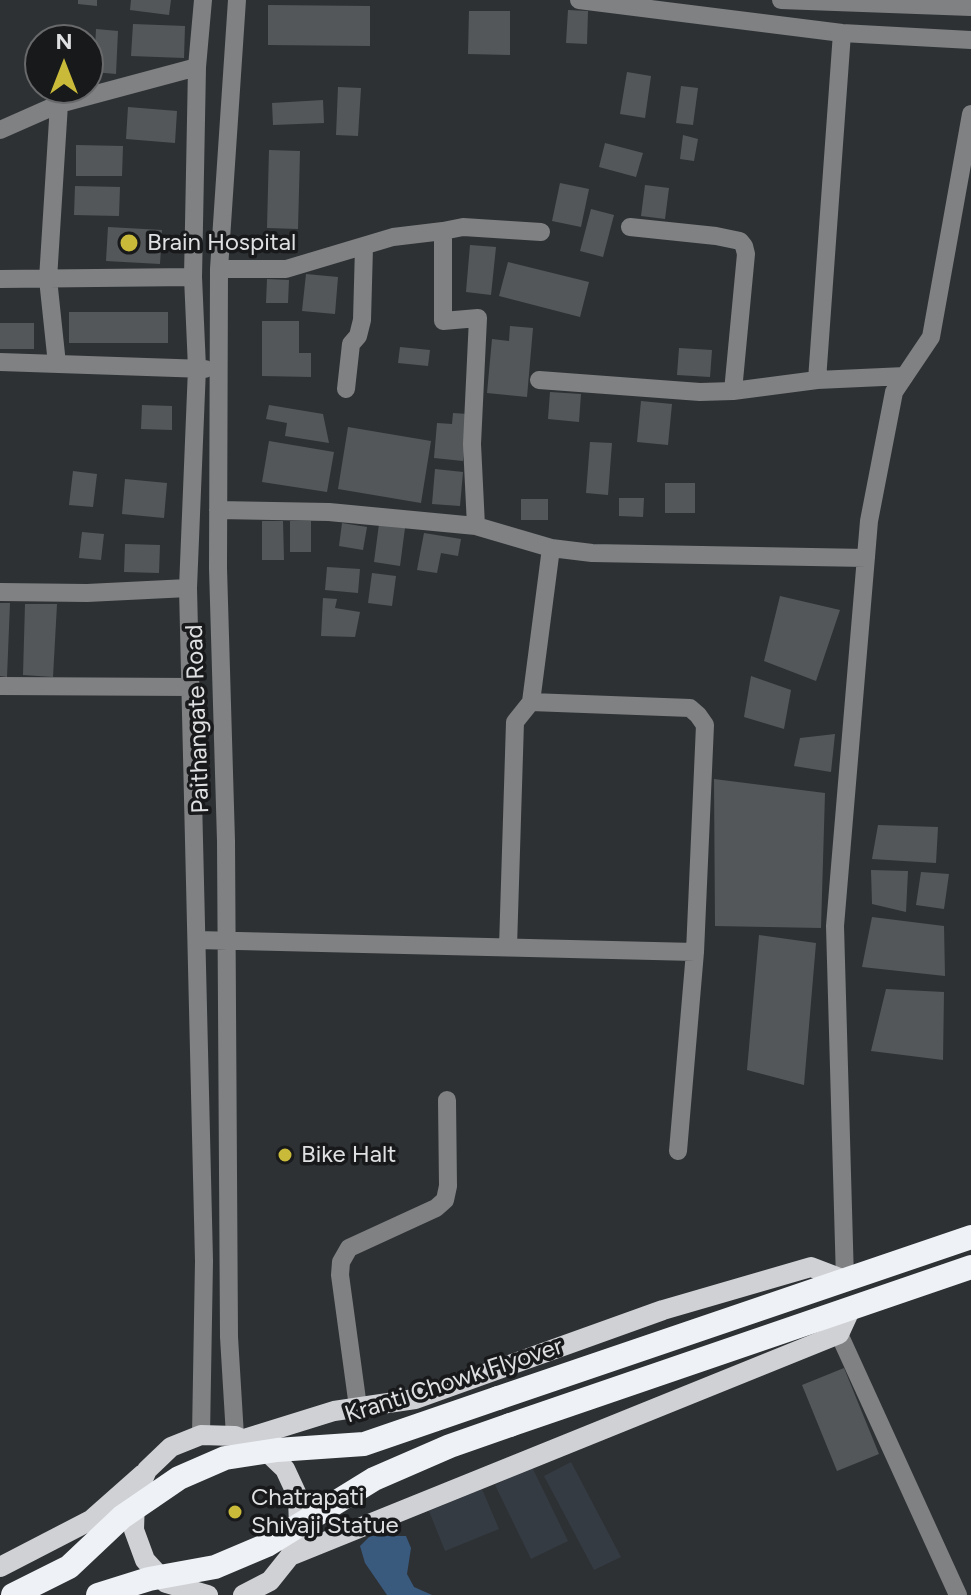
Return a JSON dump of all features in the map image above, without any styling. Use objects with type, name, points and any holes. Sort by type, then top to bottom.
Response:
[{"type":"highway","name":"Kranti Chowk Flyover","points":[[13,1595],[69,1567],[122,1517],[179,1478],[225,1458],[277,1450],[364,1444],[971,1237]]},
{"type":"highway","points":[[98,1595],[149,1579],[215,1567],[267,1545],[374,1479],[450,1446],[971,1267]]},
{"type":"main road","points":[[240,1438],[334,1411],[415,1399],[663,1310],[811,1267],[845,1280]]},
{"type":"main road","points":[[290,1556],[839,1334],[851,1308]]},
{"type":"main road","points":[[0,1567],[91,1520],[171,1447],[201,1435],[240,1438],[263,1448],[285,1469],[298,1497],[299,1527],[290,1556],[270,1581],[243,1595]]},
{"type":"main road","points":[[147,1470],[135,1499],[134,1530],[145,1560],[166,1586]]},
{"type":"main road","points":[[128,1595],[166,1586],[208,1595]]},
{"type":"street","name":"Paithangate Road","points":[[201,1435],[204,1261],[188,588],[197,368],[193,277],[197,67],[203,0]]},
{"type":"street","name":"Paithangate Road","points":[[237,0],[219,269],[218,510],[229,1337],[240,1438]]},
{"type":"street","points":[[579,0],[842,33],[971,40]]},
{"type":"street","points":[[781,0],[971,7]]},
{"type":"street","points":[[870,35],[890,3]]},
{"type":"street","points":[[817,380],[842,33]]},
{"type":"street","points":[[104,92],[197,67]]},
{"type":"street","points":[[0,130],[59,104],[48,279],[57,364]]},
{"type":"street","points":[[845,1280],[835,926],[869,521],[894,392],[931,337],[971,114]]},
{"type":"street","points":[[219,269],[286,269],[393,237],[463,227],[541,232]]},
{"type":"street","points":[[630,227],[716,236],[740,241],[744,246],[746,254],[733,391]]},
{"type":"street","points":[[443,231],[443,321],[478,318],[472,444],[476,526]]},
{"type":"street","points":[[346,389],[351,342],[358,336],[362,320],[364,247]]},
{"type":"street","points":[[0,279],[193,277]]},
{"type":"street","points":[[0,362],[219,370]]},
{"type":"street","points":[[539,380],[700,392],[817,380],[905,376]]},
{"type":"street","points":[[218,510],[329,512],[476,526],[551,548],[592,553],[866,558]]},
{"type":"street","points":[[508,947],[515,722],[531,702],[551,548]]},
{"type":"street","points":[[0,592],[87,593],[188,588]]},
{"type":"street","points":[[0,686],[191,687]]},
{"type":"street","points":[[531,702],[690,708],[705,725],[695,952],[678,1151]]},
{"type":"street","points":[[197,940],[695,952]]},
{"type":"street","points":[[358,1407],[340,1275],[341,1262],[349,1248],[436,1208],[445,1200],[448,1186],[447,1100]]},
{"type":"street","points":[[839,1334],[958,1595]]},
{"type":"shaded area","points":[[571,1462],[621,1557],[594,1570],[544,1476]]},
{"type":"shaded area","points":[[532,1467],[568,1541],[531,1559],[495,1485]]},
{"type":"shaded area","points":[[482,1489],[499,1529],[445,1551],[429,1511]]},
{"type":"shaded area","points":[[370,1536],[406,1536],[411,1548],[407,1574],[414,1587],[432,1595],[387,1595],[365,1563],[360,1546]]},
{"type":"building","points":[[78,0],[97,0],[97,6],[78,4]]},
{"type":"building","points":[[131,0],[171,0],[169,15],[130,10]]},
{"type":"building","points":[[268,5],[370,6],[370,46],[268,45]]},
{"type":"building","points":[[568,10],[588,11],[587,44],[566,43]]},
{"type":"building","points":[[469,11],[510,11],[510,55],[468,54]]},
{"type":"building","points":[[133,24],[185,26],[184,58],[131,56]]},
{"type":"building","points":[[104,30],[118,31],[116,74],[104,73]]},
{"type":"building","points":[[627,72],[651,76],[645,118],[620,114]]},
{"type":"building","points":[[681,86],[698,88],[693,125],[676,123]]},
{"type":"building","points":[[338,87],[361,88],[358,136],[336,135]]},
{"type":"building","points":[[323,100],[324,123],[273,125],[272,103]]},
{"type":"building","points":[[128,107],[177,111],[175,143],[126,139]]},
{"type":"building","points":[[683,135],[698,139],[694,161],[680,159]]},
{"type":"building","points":[[605,143],[643,153],[636,177],[599,167]]},
{"type":"building","points":[[76,145],[123,146],[122,176],[76,176]]},
{"type":"building","points":[[269,150],[300,151],[298,229],[267,228]]},
{"type":"building","points":[[560,183],[589,189],[581,227],[552,221]]},
{"type":"building","points":[[645,185],[669,188],[665,219],[641,216]]},
{"type":"building","points":[[75,186],[120,187],[119,216],[74,215]]},
{"type":"building","points":[[591,209],[614,215],[603,257],[580,251]]},
{"type":"building","points":[[108,227],[162,230],[160,264],[106,261]]},
{"type":"building","points":[[470,245],[496,247],[491,295],[466,292]]},
{"type":"building","points":[[508,262],[589,282],[580,317],[499,296]]},
{"type":"building","points":[[306,274],[338,277],[335,314],[302,311]]},
{"type":"building","points":[[267,279],[289,280],[288,303],[266,303]]},
{"type":"building","points":[[69,312],[168,312],[168,343],[69,343]]},
{"type":"building","points":[[262,321],[299,321],[299,353],[311,353],[311,377],[262,376]]},
{"type":"building","points":[[0,323],[34,323],[34,349],[0,349]]},
{"type":"building","points":[[510,326],[533,328],[527,397],[487,393],[492,339],[509,341]]},
{"type":"building","points":[[400,347],[430,350],[428,366],[398,363]]},
{"type":"building","points":[[679,348],[712,350],[710,377],[677,375]]},
{"type":"building","points":[[550,392],[581,394],[579,422],[548,419]]},
{"type":"building","points":[[641,401],[672,404],[668,445],[637,442]]},
{"type":"building","points":[[142,405],[172,406],[172,430],[141,429]]},
{"type":"building","points":[[269,405],[323,414],[329,443],[285,436],[287,423],[266,419]]},
{"type":"building","points":[[453,413],[468,414],[463,461],[434,458],[437,423],[452,424]]},
{"type":"building","points":[[348,427],[431,441],[421,503],[338,489]]},
{"type":"building","points":[[269,441],[334,452],[327,492],[262,482]]},
{"type":"building","points":[[590,442],[612,443],[608,495],[586,493]]},
{"type":"building","points":[[435,469],[463,472],[460,506],[432,504]]},
{"type":"building","points":[[73,471],[97,474],[93,507],[69,505]]},
{"type":"building","points":[[125,479],[167,483],[164,518],[122,514]]},
{"type":"building","points":[[665,483],[695,483],[695,513],[665,513]]},
{"type":"building","points":[[619,498],[644,498],[643,517],[619,516]]},
{"type":"building","points":[[521,499],[548,499],[548,520],[521,520]]},
{"type":"building","points":[[262,521],[283,521],[284,560],[262,560]]},
{"type":"building","points":[[290,521],[311,521],[311,552],[290,552]]},
{"type":"building","points":[[342,523],[367,527],[363,550],[339,546]]},
{"type":"building","points":[[379,524],[405,528],[400,566],[374,562]]},
{"type":"building","points":[[82,532],[104,534],[101,560],[79,558]]},
{"type":"building","points":[[424,533],[461,539],[458,556],[441,553],[437,573],[417,570]]},
{"type":"building","points":[[125,544],[160,545],[159,573],[124,572]]},
{"type":"building","points":[[327,567],[360,569],[358,593],[325,590]]},
{"type":"building","points":[[372,573],[396,576],[392,606],[368,603]]},
{"type":"building","points":[[780,596],[840,610],[816,681],[764,661]]},
{"type":"building","points":[[323,598],[337,599],[335,608],[360,612],[355,637],[321,636]]},
{"type":"building","points":[[0,603],[10,603],[7,677],[0,676]]},
{"type":"building","points":[[25,604],[57,604],[53,677],[23,675]]},
{"type":"building","points":[[751,676],[791,690],[784,729],[744,717]]},
{"type":"building","points":[[835,734],[831,772],[794,766],[800,738]]},
{"type":"building","points":[[714,779],[825,793],[821,928],[715,926]]},
{"type":"building","points":[[878,825],[938,827],[936,863],[872,859]]},
{"type":"building","points":[[871,870],[908,871],[906,912],[872,904]]},
{"type":"building","points":[[921,872],[949,874],[944,909],[916,905]]},
{"type":"building","points":[[872,917],[944,926],[945,976],[862,967]]},
{"type":"building","points":[[759,935],[816,943],[804,1085],[747,1070]]},
{"type":"building","points":[[886,989],[944,992],[943,1060],[871,1051]]},
{"type":"building","points":[[844,1368],[879,1454],[837,1471],[802,1385]]},
{"type":"place","name":"Brain Hospital","points":[[129,243]]},
{"type":"place","name":"Bike Halt","points":[[285,1155]]},
{"type":"place","name":"Chatrapati Shivaji Statue","points":[[235,1512]]}]
